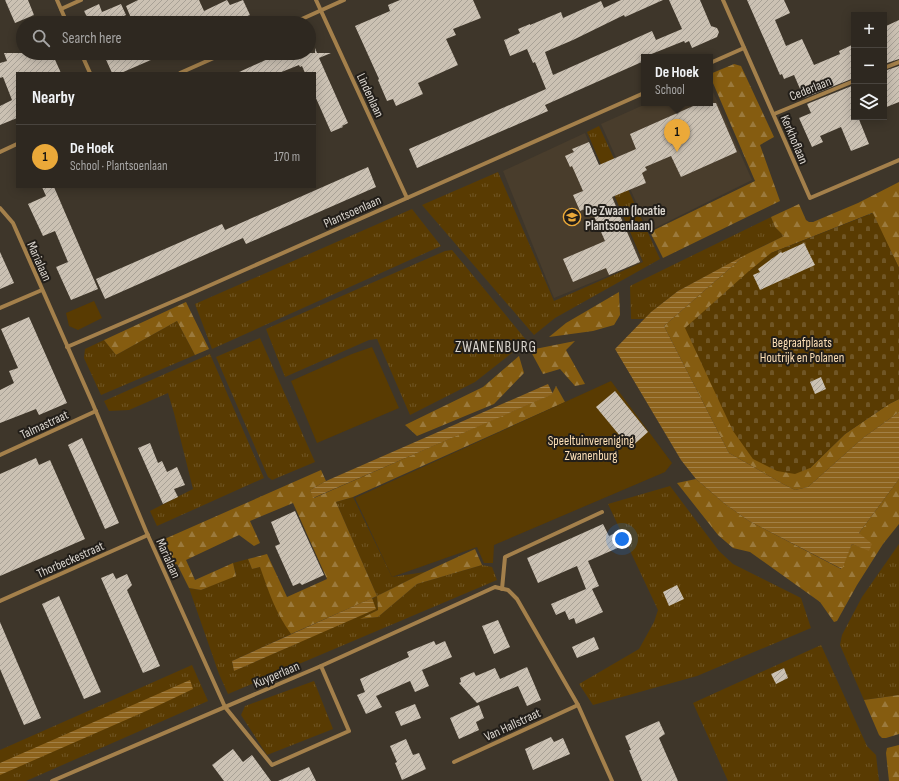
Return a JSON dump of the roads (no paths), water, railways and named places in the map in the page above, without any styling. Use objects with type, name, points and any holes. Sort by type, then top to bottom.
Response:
[{"type":"street","points":[[56,0],[64,16]]},
{"type":"street","points":[[61,9],[81,0]]},
{"type":"street","name":"Lindenlaan","points":[[316,0],[407,198]]},
{"type":"street","points":[[309,16],[344,0]]},
{"type":"street","name":"Kerkhoflaan","points":[[723,0],[810,198],[899,160]]},
{"type":"street","points":[[713,63],[744,48]]},
{"type":"street","points":[[84,60],[90,72]]},
{"type":"street","points":[[182,72],[209,60]]},
{"type":"street","points":[[887,67],[899,62]]},
{"type":"street","name":"Cederlaan","points":[[774,114],[851,82]]},
{"type":"street","name":"Plantsoenlaan","points":[[67,347],[195,292],[641,94]]},
{"type":"street","points":[[0,152],[16,144]]},
{"type":"street","name":"Marialaan","points":[[0,208],[13,223],[96,411],[148,535],[225,707],[272,765],[349,731],[321,666]]},
{"type":"street","points":[[0,308],[42,290]]},
{"type":"street","name":"Talmastraat","points":[[0,455],[96,411]]},
{"type":"street","points":[[502,589],[505,557],[602,512]]},
{"type":"street","name":"Thorbeckestraat","points":[[0,601],[148,535]]},
{"type":"street","name":"Kuyperlaan","points":[[52,781],[321,666],[495,587],[508,590],[517,599],[578,705]]},
{"type":"street","points":[[578,705],[612,781]]},
{"type":"street","name":"Van Hallstraat","points":[[454,762],[578,705]]},
{"type":"place","name":"De Hoek","points":[[677,152]]},
{"type":"place","name":"De Zwaan (locatie Plantsoenlaan)","points":[[572,217]]},
{"type":"district","name":"ZWANENBURG","points":[[496,347]]},
{"type":"park label","name":"Begraafplaats Houtrijk en Polanen","points":[[802,350]]},
{"type":"park label","name":"Speeltuinvereniging Zwanenburg","points":[[591,448]]}]
